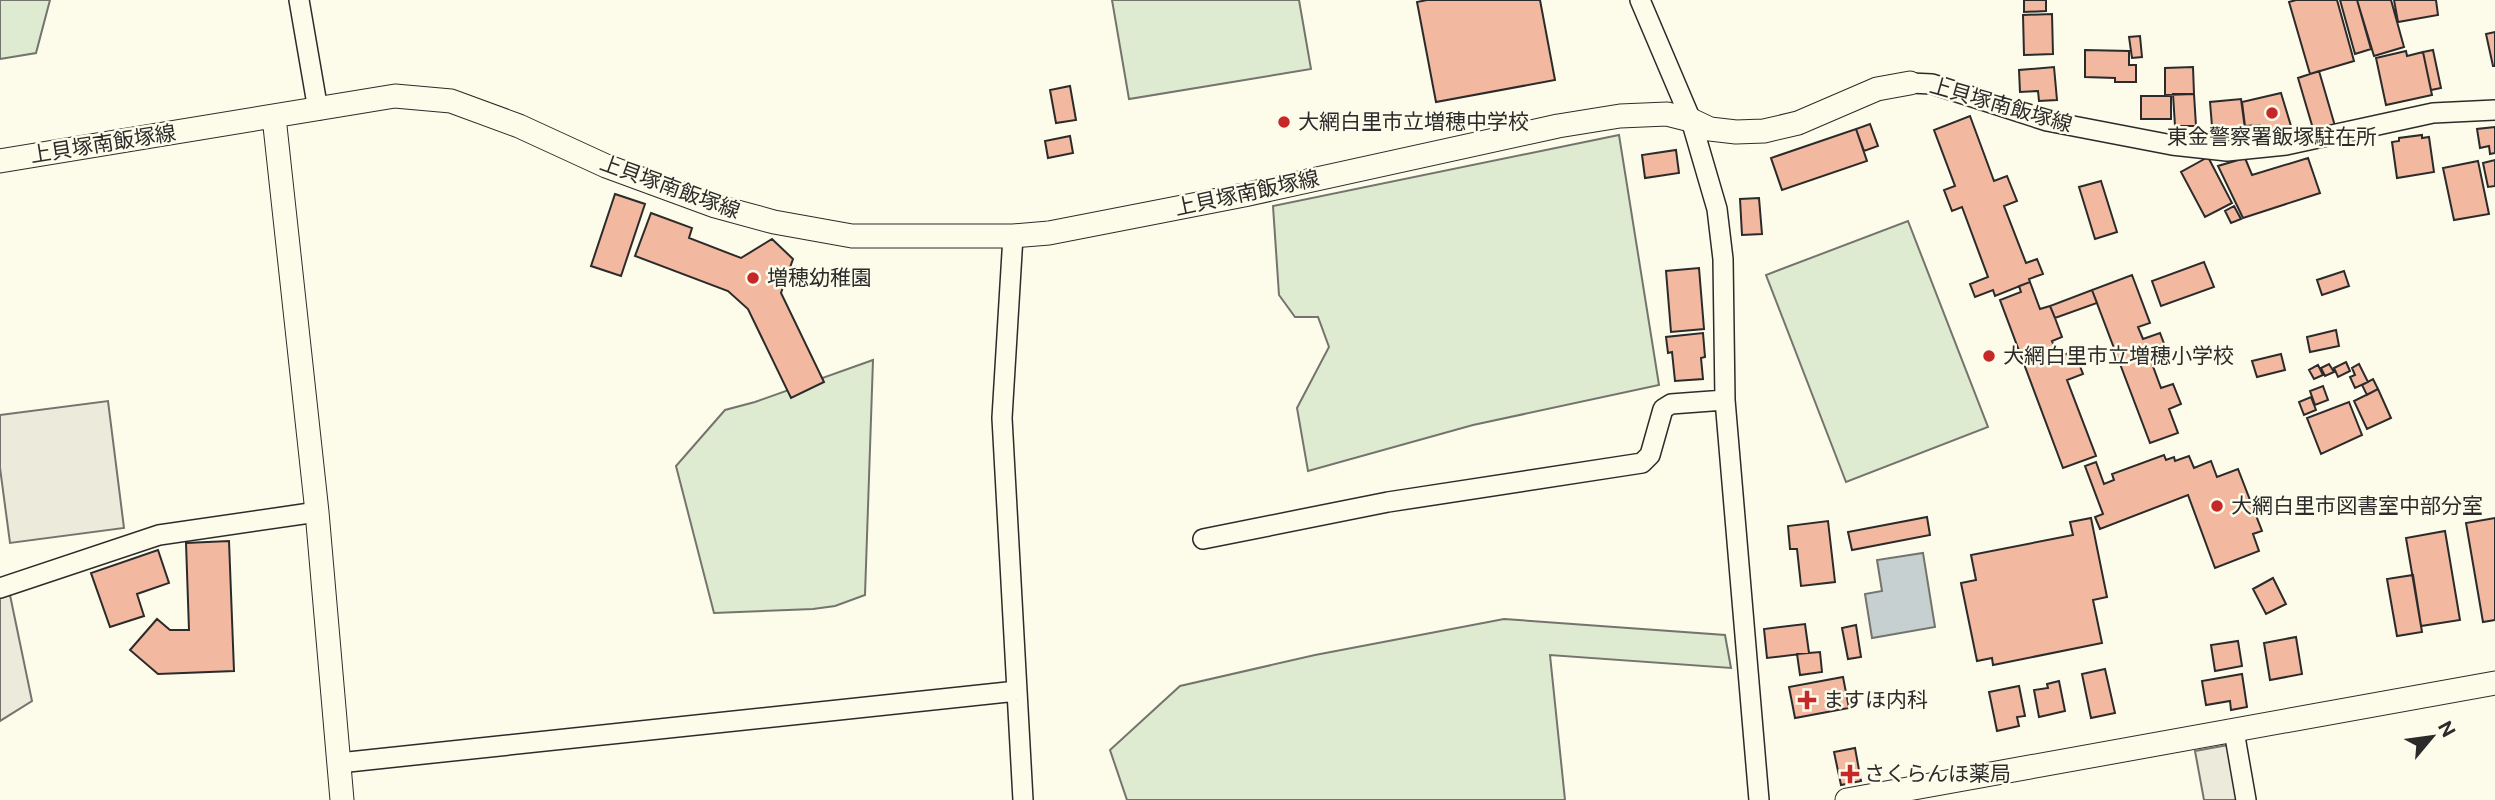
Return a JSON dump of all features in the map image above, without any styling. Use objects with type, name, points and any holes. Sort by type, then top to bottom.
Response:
[{"type":"street","points":[[299,0],[318,110]]},
{"type":"street","points":[[1640,0],[1691,120],[1717,209],[1723,259],[1725,400],[1759,800]]},
{"type":"street","name":"上貝塚南飯塚線","points":[[0,160],[395,96],[451,101],[508,121],[618,171],[715,206],[774,222],[852,236],[1013,236],[1049,233],[1244,195],[1558,126],[1620,116],[1667,114],[1691,120],[1710,129],[1764,131],[1798,123],[1877,89],[1910,82],[1932,83],[2047,121],[2172,145],[2227,151],[2287,145],[2433,113],[2495,110]]},
{"type":"street","points":[[274,117],[317,512],[342,800]]},
{"type":"street","points":[[1013,236],[1002,418],[1023,800]]},
{"type":"street","points":[[1203,540],[1401,500],[1642,463],[1650,456],[1663,409],[1671,404],[1725,400]]},
{"type":"street","points":[[0,588],[159,535],[317,512]]},
{"type":"street","points":[[1847,800],[2495,683]]},
{"type":"street","points":[[339,763],[1017,691]]},
{"type":"street","points":[[2234,731],[2246,800]]},
{"type":"green space","points":[[0,0],[50,0],[36,53],[0,59]]},
{"type":"green space","points":[[1112,0],[1299,0],[1311,69],[1129,99]]},
{"type":"green space","points":[[1619,135],[1659,385],[1473,425],[1308,471],[1297,408],[1329,347],[1318,317],[1295,317],[1279,295],[1273,206]]},
{"type":"green space","points":[[1908,221],[1988,427],[1846,482],[1766,275]]},
{"type":"green space","points":[[873,360],[865,595],[835,606],[813,609],[714,613],[676,466],[725,410]]},
{"type":"green space","points":[[1504,619],[1725,635],[1731,668],[1550,655],[1565,800],[1127,800],[1110,750],[1180,686],[1315,655]]},
{"type":"shaded area","points":[[108,401],[124,528],[10,543],[0,468],[0,415]]},
{"type":"shaded area","points":[[1923,553],[1935,627],[1872,638],[1865,594],[1882,591],[1877,560]]},
{"type":"shaded area","points":[[10,595],[32,701],[0,721],[0,597]]},
{"type":"shaded area","points":[[2228,745],[2238,800],[2204,800],[2195,751]]},
{"type":"building","points":[[1540,0],[1555,80],[1436,102],[1417,2]]},
{"type":"building","points":[[2024,0],[2046,0],[2046,11],[2024,12]]},
{"type":"building","points":[[2337,0],[2354,61],[2310,74],[2289,2]]},
{"type":"building","points":[[2340,0],[2357,0],[2371,49],[2355,54]]},
{"type":"building","points":[[2357,0],[2391,0],[2404,47],[2374,56]]},
{"type":"building","points":[[2394,0],[2436,0],[2438,15],[2398,22]]},
{"type":"building","points":[[2052,14],[2053,54],[2024,55],[2023,15]]},
{"type":"building","points":[[2495,32],[2495,66],[2493,66],[2486,34]]},
{"type":"building","points":[[2140,36],[2142,57],[2132,58],[2129,37]]},
{"type":"building","points":[[2085,50],[2129,51],[2129,65],[2136,65],[2136,82],[2085,77]]},
{"type":"building","points":[[2433,50],[2441,88],[2431,90],[2423,52]]},
{"type":"building","points":[[2406,51],[2407,56],[2423,52],[2432,95],[2386,105],[2376,58]]},
{"type":"building","points":[[2054,67],[2057,100],[2039,101],[2038,91],[2020,92],[2019,70]]},
{"type":"building","points":[[2193,67],[2194,94],[2165,95],[2165,68]]},
{"type":"building","points":[[2319,71],[2335,126],[2314,132],[2298,78]]},
{"type":"building","points":[[1070,86],[1076,120],[1056,123],[1050,90]]},
{"type":"building","points":[[2281,93],[2294,136],[2263,141],[2260,125],[2245,126],[2242,102]]},
{"type":"building","points":[[2173,94],[2194,94],[2196,126],[2175,126]]},
{"type":"building","points":[[2141,96],[2171,96],[2171,119],[2141,119]]},
{"type":"building","points":[[2241,99],[2246,136],[2218,139],[2217,126],[2212,126],[2210,102]]},
{"type":"building","points":[[1970,116],[1994,181],[2007,176],[2017,201],[2004,206],[2026,263],[2037,259],[2043,274],[1995,296],[1993,290],[1975,297],[1970,284],[1988,277],[1962,207],[1952,211],[1944,190],[1955,186],[1934,130]]},
{"type":"building","points":[[1870,124],[1878,146],[1864,151],[1856,129]]},
{"type":"building","points":[[2495,127],[2495,153],[2490,154],[2489,146],[2480,148],[2477,129]]},
{"type":"building","points":[[1856,129],[1867,161],[1782,190],[1771,158]]},
{"type":"building","points":[[2422,135],[2422,138],[2429,137],[2434,172],[2397,178],[2392,142],[2399,141],[2399,138]]},
{"type":"building","points":[[1070,136],[1073,153],[1048,158],[1045,141]]},
{"type":"building","points":[[1676,150],[1679,173],[1645,178],[1642,155]]},
{"type":"building","points":[[2208,157],[2232,203],[2205,217],[2181,172]]},
{"type":"building","points":[[2245,158],[2252,175],[2308,158],[2320,193],[2243,218],[2218,166]]},
{"type":"building","points":[[2495,160],[2495,186],[2488,187],[2483,163]]},
{"type":"building","points":[[2478,161],[2489,214],[2454,220],[2443,168]]},
{"type":"building","points":[[2101,181],[2117,232],[2095,239],[2079,187]]},
{"type":"building","points":[[615,194],[645,204],[621,276],[591,266]]},
{"type":"building","points":[[1759,198],[1762,234],[1742,235],[1740,199]]},
{"type":"building","points":[[2234,206],[2241,219],[2231,223],[2225,211]]},
{"type":"building","points":[[651,213],[692,228],[689,238],[741,258],[772,239],[793,259],[781,293],[824,382],[791,398],[748,309],[728,291],[635,256]]},
{"type":"building","points":[[2204,262],[2214,287],[2161,306],[2152,281]]},
{"type":"building","points":[[1699,268],[1704,329],[1671,332],[1666,271]]},
{"type":"building","points":[[2344,271],[2349,286],[2322,295],[2317,280]]},
{"type":"building","points":[[2132,275],[2150,323],[2138,327],[2143,339],[2160,333],[2168,354],[2151,361],[2161,388],[2173,384],[2181,404],[2169,409],[2178,433],[2150,443],[2092,290]]},
{"type":"building","points":[[2030,282],[2040,309],[2050,306],[2055,318],[2062,337],[2052,341],[2058,357],[2074,351],[2083,374],[2067,380],[2096,456],[2063,468],[2000,300],[2021,292],[2019,286]]},
{"type":"building","points":[[2092,290],[2097,303],[2055,318],[2050,306]]},
{"type":"building","points":[[2336,330],[2339,346],[2310,352],[2307,337]]},
{"type":"building","points":[[1703,333],[1703,379],[1675,381],[1672,352],[1668,353],[1666,337]]},
{"type":"building","points":[[2281,354],[2285,370],[2257,377],[2252,361]]},
{"type":"building","points":[[2346,362],[2350,371],[2338,377],[2334,368]]},
{"type":"building","points":[[2329,364],[2334,372],[2325,376],[2321,368]]},
{"type":"building","points":[[2359,364],[2368,382],[2355,388],[2350,377],[2355,375],[2352,368]]},
{"type":"building","points":[[2318,365],[2323,375],[2314,379],[2309,370]]},
{"type":"building","points":[[2373,379],[2378,389],[2367,395],[2362,385]]},
{"type":"building","points":[[2323,386],[2328,400],[2315,405],[2310,391]]},
{"type":"building","points":[[2378,389],[2391,418],[2367,429],[2354,401]]},
{"type":"building","points":[[2311,397],[2316,410],[2304,415],[2299,402]]},
{"type":"building","points":[[2349,402],[2362,435],[2321,454],[2307,418]]},
{"type":"building","points":[[2164,455],[2166,460],[2174,457],[2175,461],[2189,456],[2194,468],[2211,461],[2217,477],[2238,469],[2262,531],[2253,534],[2259,551],[2215,568],[2188,495],[2100,529],[2095,517],[2103,514],[2085,466],[2096,462],[2104,484],[2114,480],[2112,474]]},
{"type":"building","points":[[1927,517],[1930,535],[1852,550],[1848,532]]},
{"type":"building","points":[[2091,518],[2107,597],[2093,600],[2102,643],[1993,665],[1992,658],[1977,661],[1961,583],[1976,580],[1971,555],[2073,535],[2070,522]]},
{"type":"building","points":[[2495,518],[2495,620],[2483,622],[2466,523]]},
{"type":"building","points":[[1828,521],[1835,582],[1801,586],[1797,549],[1790,549],[1788,526]]},
{"type":"building","points":[[2445,531],[2460,620],[2421,626],[2406,538]]},
{"type":"building","points":[[229,541],[234,671],[158,674],[130,650],[157,619],[170,630],[189,630],[186,543]]},
{"type":"building","points":[[158,550],[169,583],[137,594],[144,616],[110,627],[91,573]]},
{"type":"building","points":[[2413,575],[2422,632],[2397,636],[2387,579]]},
{"type":"building","points":[[2273,578],[2286,604],[2266,614],[2253,589]]},
{"type":"building","points":[[1805,624],[1809,653],[1767,658],[1764,629]]},
{"type":"building","points":[[1856,625],[1861,657],[1848,659],[1842,628]]},
{"type":"building","points":[[2296,637],[2302,674],[2270,680],[2264,643]]},
{"type":"building","points":[[2238,641],[2242,666],[2215,671],[2211,645]]},
{"type":"building","points":[[1820,652],[1822,672],[1800,675],[1797,654]]},
{"type":"building","points":[[2105,669],[2115,713],[2091,718],[2082,674]]},
{"type":"building","points":[[2242,674],[2247,707],[2231,710],[2230,701],[2206,705],[2202,681]]},
{"type":"building","points":[[1843,677],[1849,708],[1795,718],[1789,687]]},
{"type":"building","points":[[2059,681],[2065,711],[2039,717],[2034,690],[2048,688],[2047,684]]},
{"type":"building","points":[[2019,686],[2025,716],[2017,717],[2019,726],[1997,731],[1989,692]]},
{"type":"building","points":[[1855,748],[1861,781],[1841,785],[1834,752]]},
{"type":"place","name":"東金警察署飯塚駐在所","points":[[2272,113]]},
{"type":"place","name":"大網白里市立増穂中学校","points":[[1284,122]]},
{"type":"place","name":"増穂幼稚園","points":[[753,278]]},
{"type":"place","name":"大網白里市立増穂小学校","points":[[1989,356]]},
{"type":"place","name":"大網白里市図書室中部分室","points":[[2217,506]]},
{"type":"place","name":"ますほ内科","points":[[1807,700]]},
{"type":"place","name":"さくらんほ薬局","points":[[1850,774]]}]
